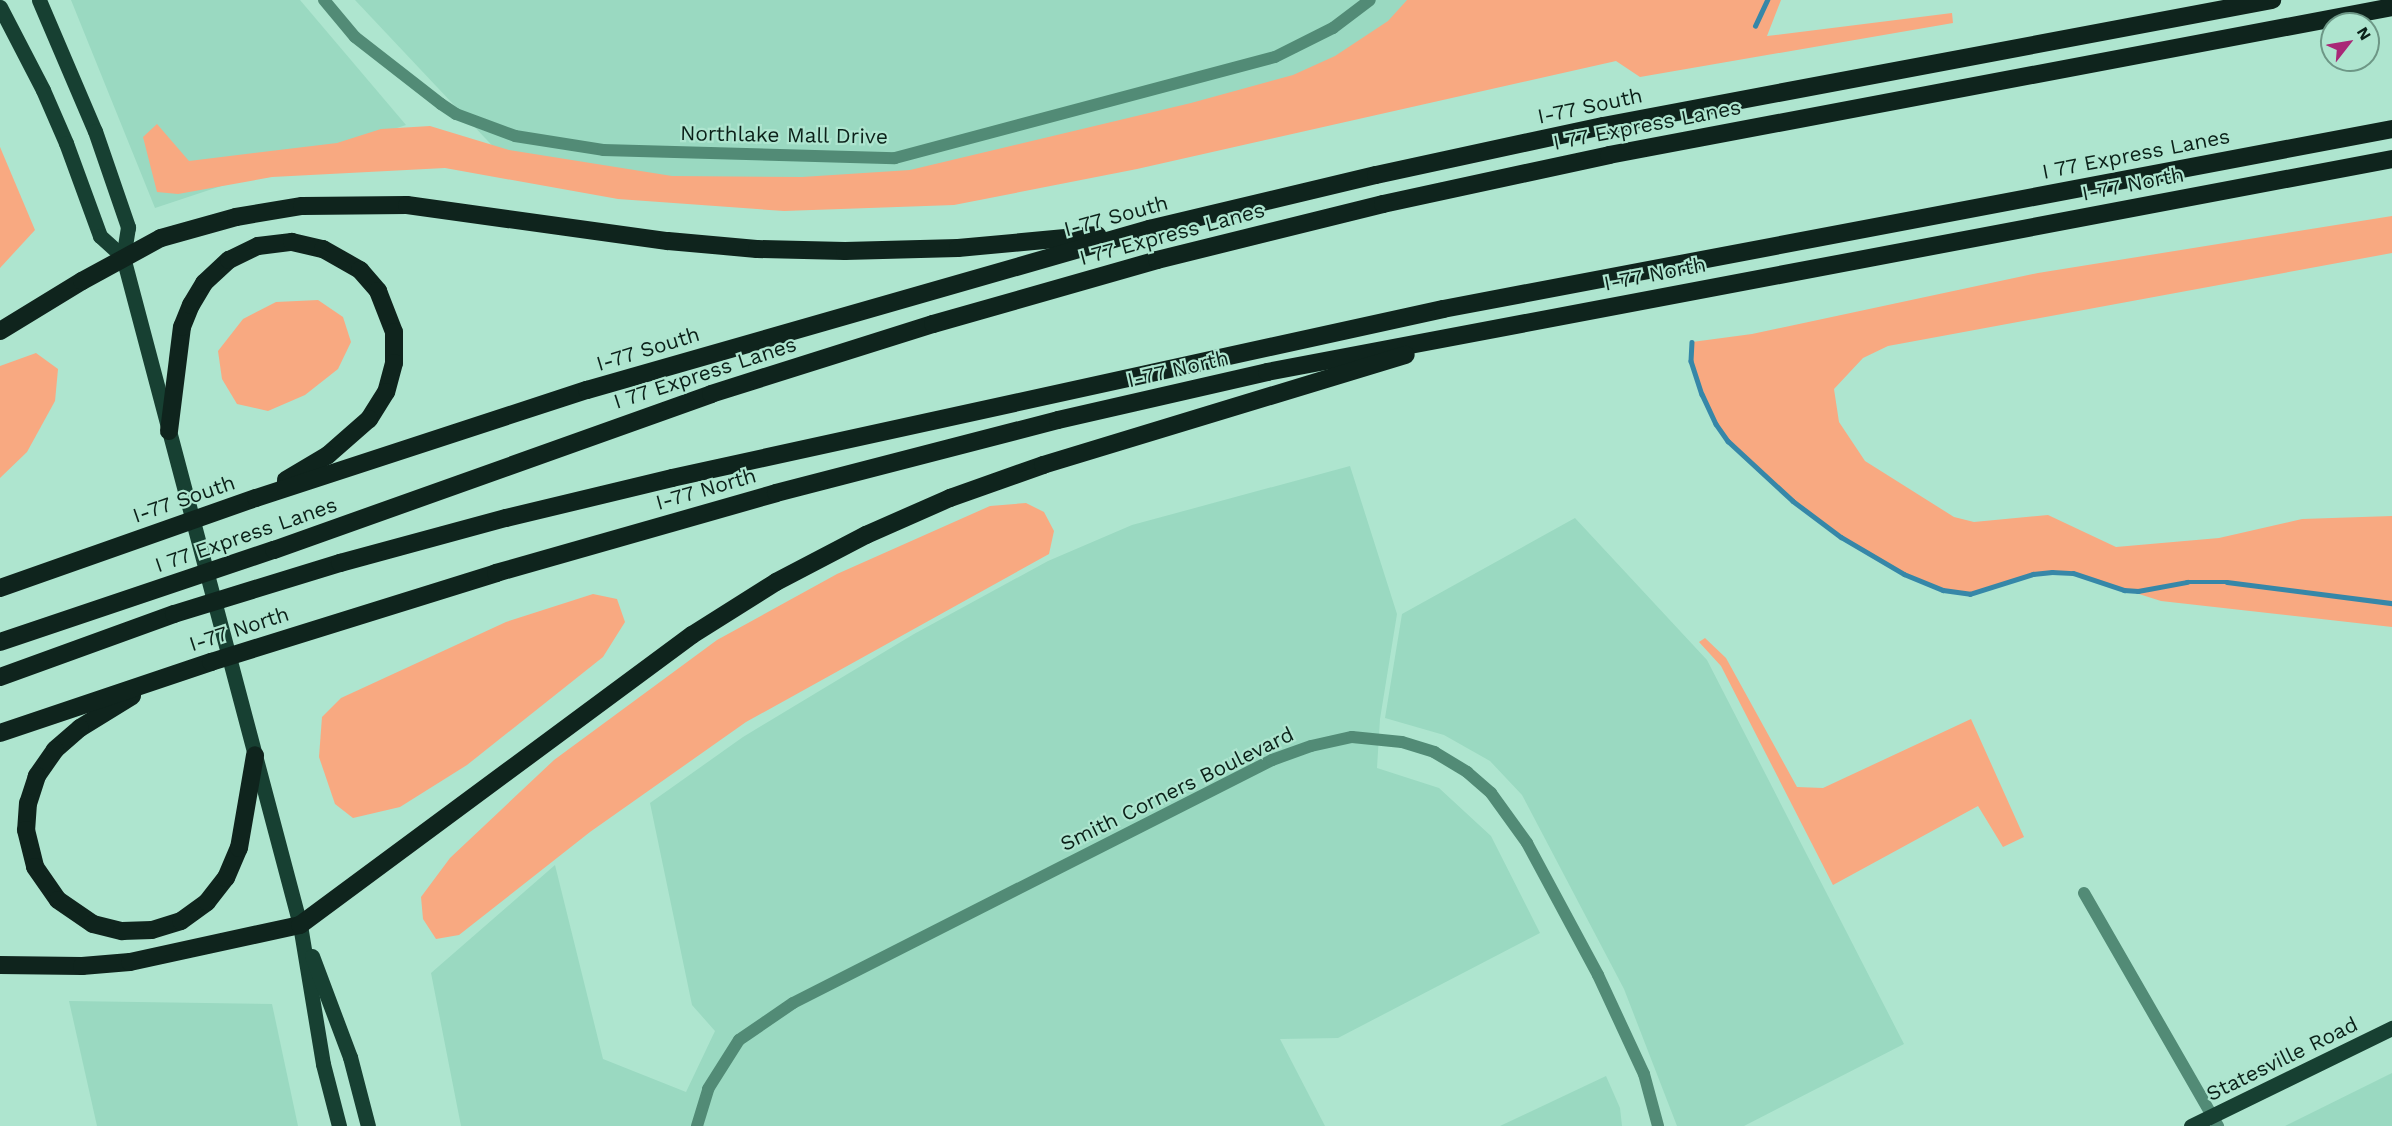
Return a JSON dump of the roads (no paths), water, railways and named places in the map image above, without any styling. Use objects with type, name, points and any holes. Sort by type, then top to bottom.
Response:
[{"type":"highway","name":"I-77 South","points":[[0,588],[256,498],[598,387],[1149,229],[1376,175],[1602,126],[2272,0]]},
{"type":"highway","name":"I 77 Express Lanes","points":[[0,642],[274,550],[711,394],[933,324],[1157,260],[1383,204],[1608,155],[2392,7]]},
{"type":"highway","name":"I 77 Express Lanes","points":[[0,676],[174,614],[340,562],[506,518],[661,481],[1454,306],[2392,129]]},
{"type":"highway","name":"I-77 North","points":[[0,733],[162,678],[507,570],[916,456],[1267,372],[2392,159]]},
{"type":"highway","points":[[0,331],[123,257],[161,238],[236,217],[280,208],[335,204],[428,207],[700,245],[798,250],[958,248],[1149,229]]},
{"type":"highway","points":[[169,431],[182,327],[196,295],[216,270],[251,249],[292,242],[323,249],[360,270],[385,304],[394,332],[394,363],[386,392],[369,419],[343,443],[256,498]]},
{"type":"highway","points":[[0,965],[82,966],[130,963],[300,925],[692,634],[776,582],[866,535],[950,498],[1043,465],[1506,326]]},
{"type":"highway","points":[[162,678],[67,738],[55,750],[37,776],[27,810],[28,843],[41,878],[63,904],[93,924],[136,932],[166,927],[195,912],[217,891],[234,861],[242,833],[255,755]]},
{"type":"main road","points":[[39,0],[95,131],[128,227],[123,257],[300,925],[322,1064],[339,1126]]},
{"type":"main road","points":[[0,7],[43,90],[66,143],[100,236],[123,257]]},
{"type":"main road","points":[[300,925],[350,1057],[369,1126]]},
{"type":"main road","name":"Statesville Road","points":[[2191,1126],[2216,1121],[2392,1028]]},
{"type":"street","name":"Northlake Mall Drive","points":[[324,0],[355,37],[441,104],[456,114],[516,136],[603,150],[895,158],[1275,57],[1333,28],[1370,0]]},
{"type":"street","name":"Smith Corners Boulevard","points":[[698,1126],[708,1089],[739,1040],[793,1002],[1263,765],[1311,746],[1352,737],[1402,742],[1434,752],[1467,772],[1491,793],[1527,843],[1598,975],[1644,1074],[1658,1126]]},
{"type":"street","points":[[2084,893],[2216,1121]]},
{"type":"waterway","points":[[1755,26],[1767,0]]},
{"type":"waterway","points":[[1692,342],[1691,361],[1702,394],[1716,424],[1728,441],[1793,501],[1841,537],[1904,574],[1943,590],[1970,594],[2033,574],[2052,572],[2073,573],[2124,590],[2138,591],[2187,582],[2227,582],[2392,603]]}]
